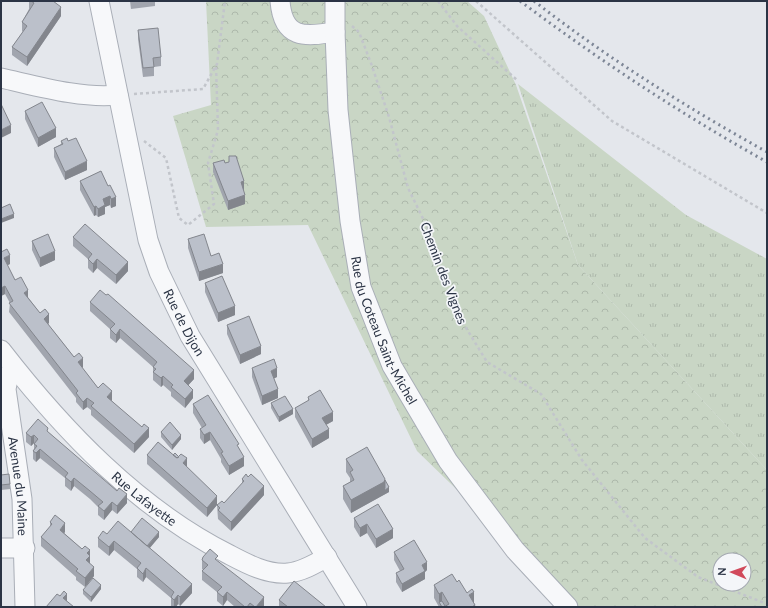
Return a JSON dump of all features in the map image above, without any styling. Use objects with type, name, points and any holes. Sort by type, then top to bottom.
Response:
[{"type":"street","name":"Rue de Dijon","points":[[99,1],[148,240],[162,280],[190,336],[357,607]]},
{"type":"street","points":[[280,1],[284,23],[295,33],[310,36],[335,32]]},
{"type":"street","name":"Rue du Coteau Saint-Michel","points":[[335,6],[338,110],[350,221],[361,288],[392,366],[448,461],[515,550],[568,607]]},
{"type":"street","points":[[1,78],[34,86],[104,97],[118,95]]},
{"type":"street","name":"Rue Lafayette","points":[[1,350],[13,366],[92,453],[130,488],[179,525],[218,549],[258,567],[274,572],[288,573],[306,568],[327,557]]},
{"type":"street","name":"Avenue du Maine","points":[[13,366],[6,389],[22,499],[26,607]]},
{"type":"street","points":[[1,548],[25,548]]},
{"type":"path","points":[[128,144],[146,141],[166,158],[179,218],[188,225],[214,204],[208,163],[218,130],[216,65],[225,1]]},
{"type":"path","points":[[438,1],[457,26],[518,81]]},
{"type":"path","points":[[476,1],[612,121],[767,212]]},
{"type":"path","name":"Chemin des Vignes","points":[[335,6],[359,32],[389,117],[408,188],[434,239],[460,318],[487,362],[541,394],[582,460],[645,538],[698,577],[767,604]]},
{"type":"path","points":[[118,95],[203,89],[216,65]]},
{"type":"green space","points":[[206,1],[467,1],[484,16],[516,85],[578,265],[767,470],[767,607],[578,607],[417,451],[308,225],[206,227],[173,116],[211,105]]},
{"type":"green space","points":[[518,84],[686,215],[767,259],[767,470],[578,265]]},
{"type":"building","points":[[31,1],[53,1],[61,7],[27,57],[12,47],[27,26],[22,22],[34,3]]},
{"type":"building","points":[[158,28],[161,57],[153,58],[154,67],[143,68],[138,30]]},
{"type":"building","points":[[42,102],[56,128],[38,138],[25,111]]},
{"type":"building","points":[[1,104],[11,125],[1,130]]},
{"type":"building","points":[[67,138],[68,141],[76,138],[87,161],[65,172],[54,148],[63,144],[61,141]]},
{"type":"building","points":[[229,156],[236,156],[244,181],[241,182],[245,195],[228,201],[213,163],[224,160],[225,163],[229,162]]},
{"type":"building","points":[[101,171],[108,186],[110,185],[116,197],[111,199],[110,196],[103,199],[105,205],[98,209],[96,206],[94,207],[80,181]]},
{"type":"building","points":[[10,204],[14,214],[1,219],[1,208]]},
{"type":"building","points":[[85,224],[128,262],[116,275],[97,259],[93,264],[88,259],[92,254],[73,237]]},
{"type":"building","points":[[48,234],[55,251],[40,258],[32,241]]},
{"type":"building","points":[[204,234],[211,256],[219,253],[223,264],[199,272],[188,239]]},
{"type":"building","points":[[7,249],[10,255],[4,258],[15,280],[21,277],[28,290],[24,293],[40,313],[45,309],[49,314],[44,319],[74,357],[79,353],[83,358],[78,362],[98,388],[103,383],[112,391],[107,397],[142,427],[144,424],[149,428],[134,444],[91,406],[94,403],[87,398],[83,402],[76,393],[78,391],[9,303],[13,301],[5,286],[1,288],[1,252]]},
{"type":"building","points":[[222,276],[235,306],[218,313],[205,283]]},
{"type":"building","points":[[100,290],[106,295],[108,294],[194,370],[184,381],[193,390],[185,399],[171,387],[173,385],[163,376],[161,378],[153,372],[156,369],[153,367],[157,362],[120,329],[116,335],[110,329],[115,324],[90,302]]},
{"type":"building","points":[[249,316],[261,346],[240,355],[227,325]]},
{"type":"building","points":[[274,359],[277,368],[271,371],[278,389],[262,396],[252,368]]},
{"type":"building","points":[[320,390],[333,412],[322,418],[329,429],[312,439],[295,408],[309,400],[308,397]]},
{"type":"building","points":[[208,395],[239,444],[237,445],[244,457],[229,466],[221,453],[223,452],[210,432],[204,435],[200,429],[206,425],[193,404]]},
{"type":"building","points":[[285,396],[293,409],[279,417],[271,403]]},
{"type":"building","points":[[38,419],[48,428],[47,431],[117,491],[119,488],[127,494],[117,506],[112,502],[104,511],[98,506],[103,502],[90,491],[74,478],[71,482],[65,477],[68,473],[40,449],[36,453],[33,451],[37,446],[34,444],[38,439],[34,435],[31,437],[26,433]]},
{"type":"building","points":[[170,422],[181,435],[172,445],[161,432]]},
{"type":"building","points":[[158,442],[177,458],[181,454],[187,458],[183,463],[217,496],[207,508],[147,455]]},
{"type":"building","points":[[367,447],[385,479],[384,482],[351,500],[343,486],[354,480],[350,472],[353,470],[346,459]]},
{"type":"building","points":[[175,453],[179,457],[177,458],[173,455]]},
{"type":"building","points":[[9,474],[10,484],[1,485],[1,475]]},
{"type":"building","points":[[246,474],[248,477],[251,474],[264,486],[231,522],[218,510],[220,508],[217,505],[222,501],[224,503],[244,481],[242,479]]},
{"type":"building","points":[[385,480],[389,487],[384,491],[385,488]]},
{"type":"building","points":[[378,504],[393,529],[376,539],[367,524],[360,528],[354,518]]},
{"type":"building","points":[[55,515],[65,523],[60,530],[82,549],[85,546],[90,550],[87,553],[90,556],[86,560],[94,567],[85,578],[76,571],[78,569],[41,537],[52,524],[50,522]]},
{"type":"building","points":[[142,518],[159,532],[147,546],[131,532]]},
{"type":"building","points":[[118,521],[192,584],[180,597],[178,595],[174,600],[171,597],[174,592],[146,568],[143,574],[137,568],[141,563],[114,541],[109,547],[98,538],[103,531],[107,534]]},
{"type":"building","points":[[414,540],[427,562],[422,565],[425,571],[402,584],[396,573],[404,569],[394,552]]},
{"type":"building","points":[[210,549],[218,556],[215,559],[264,597],[256,607],[250,603],[247,607],[245,607],[227,592],[223,597],[217,592],[222,587],[202,571],[208,565],[202,560],[203,557]]},
{"type":"building","points":[[452,574],[457,582],[459,580],[467,593],[472,589],[474,592],[469,595],[475,605],[472,607],[444,607],[449,604],[442,592],[439,594],[434,585]]},
{"type":"building","points":[[93,578],[101,585],[91,597],[83,590]]},
{"type":"building","points":[[294,581],[326,607],[288,607],[279,600]]},
{"type":"building","points":[[64,591],[67,594],[63,598],[74,607],[46,607],[57,594],[60,596]]},
{"type":"building","points":[[442,601],[445,606],[444,607],[442,607],[439,602]]},
{"type":"railway","points":[[520,1],[641,86],[703,125],[767,162]]},
{"type":"railway","points":[[534,1],[618,62],[767,152]]}]
